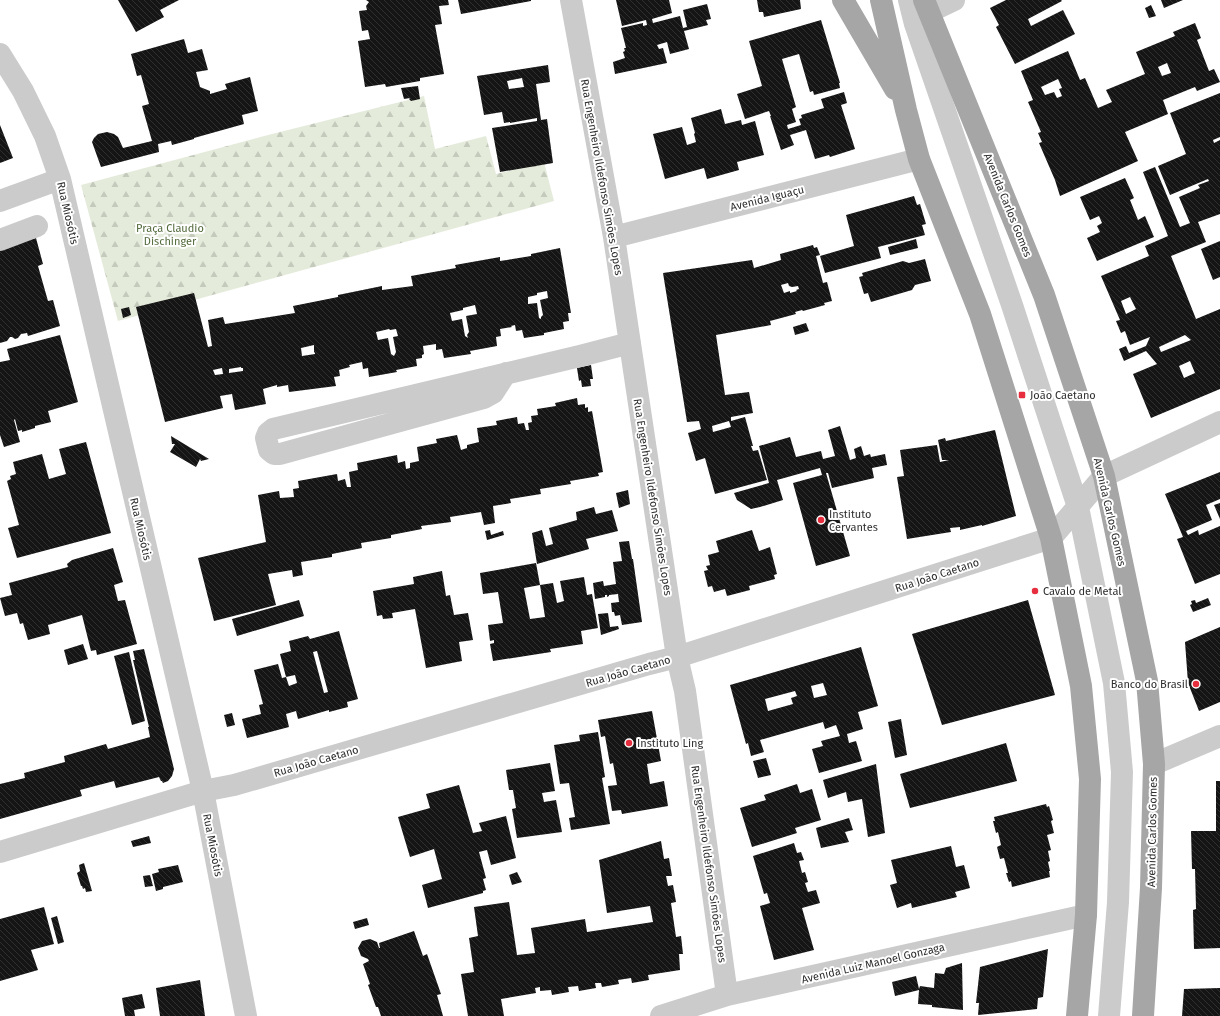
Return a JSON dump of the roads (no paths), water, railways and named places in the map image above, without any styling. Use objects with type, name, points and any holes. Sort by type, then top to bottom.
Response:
[{"type":"main road","points":[[843,0],[906,110]]},
{"type":"main road","points":[[881,0],[906,110],[919,159],[980,314],[1051,538],[1081,686],[1090,779],[1086,915],[1077,1016]]},
{"type":"main road","name":"Avenida Carlos Gomes","points":[[927,4],[1044,295],[1104,476],[1147,681],[1154,764],[1151,888],[1143,1016]]},
{"type":"street","name":"Rua Engenheiro Ildefonso Simões Lopes","points":[[571,0],[614,237],[678,657],[685,691],[727,995]]},
{"type":"street","points":[[909,0],[915,24],[1012,304],[1078,507],[1114,683],[1122,772],[1118,902],[1109,1016]]},
{"type":"street","points":[[954,0],[927,4],[1012,304]]},
{"type":"street","name":"Rua Miosótis","points":[[0,54],[23,91],[45,136],[60,179],[203,791],[246,1016]]},
{"type":"street","name":"Avenida Iguaçu","points":[[614,237],[919,159]]},
{"type":"street","points":[[0,201],[60,179]]},
{"type":"street","points":[[0,240],[37,226]]},
{"type":"street","points":[[506,373],[493,393],[484,398],[280,454],[274,454],[269,450],[266,438],[268,433],[273,429],[630,343]]},
{"type":"street","points":[[1051,538],[1104,476],[1220,422]]},
{"type":"street","name":"Rua João Caetano","points":[[0,852],[203,791],[234,785],[649,664],[678,657],[1051,538]]},
{"type":"street","points":[[1154,764],[1220,736]]},
{"type":"street","name":"Avenida Luiz Manoel Gonzaga","points":[[661,1016],[727,995],[1086,915]]},
{"type":"place","name":"João Caetano","points":[[1022,395]]},
{"type":"place","name":"Instituto Cervantes","points":[[821,520]]},
{"type":"place","name":"Cavalo de Metal","points":[[1035,591]]},
{"type":"place","name":"Banco do Brasil","points":[[1196,684]]},
{"type":"place","name":"Instituto Ling","points":[[629,743]]},
{"type":"park label","name":"Praça Claudio Dischinger","points":[[170,234]]}]
